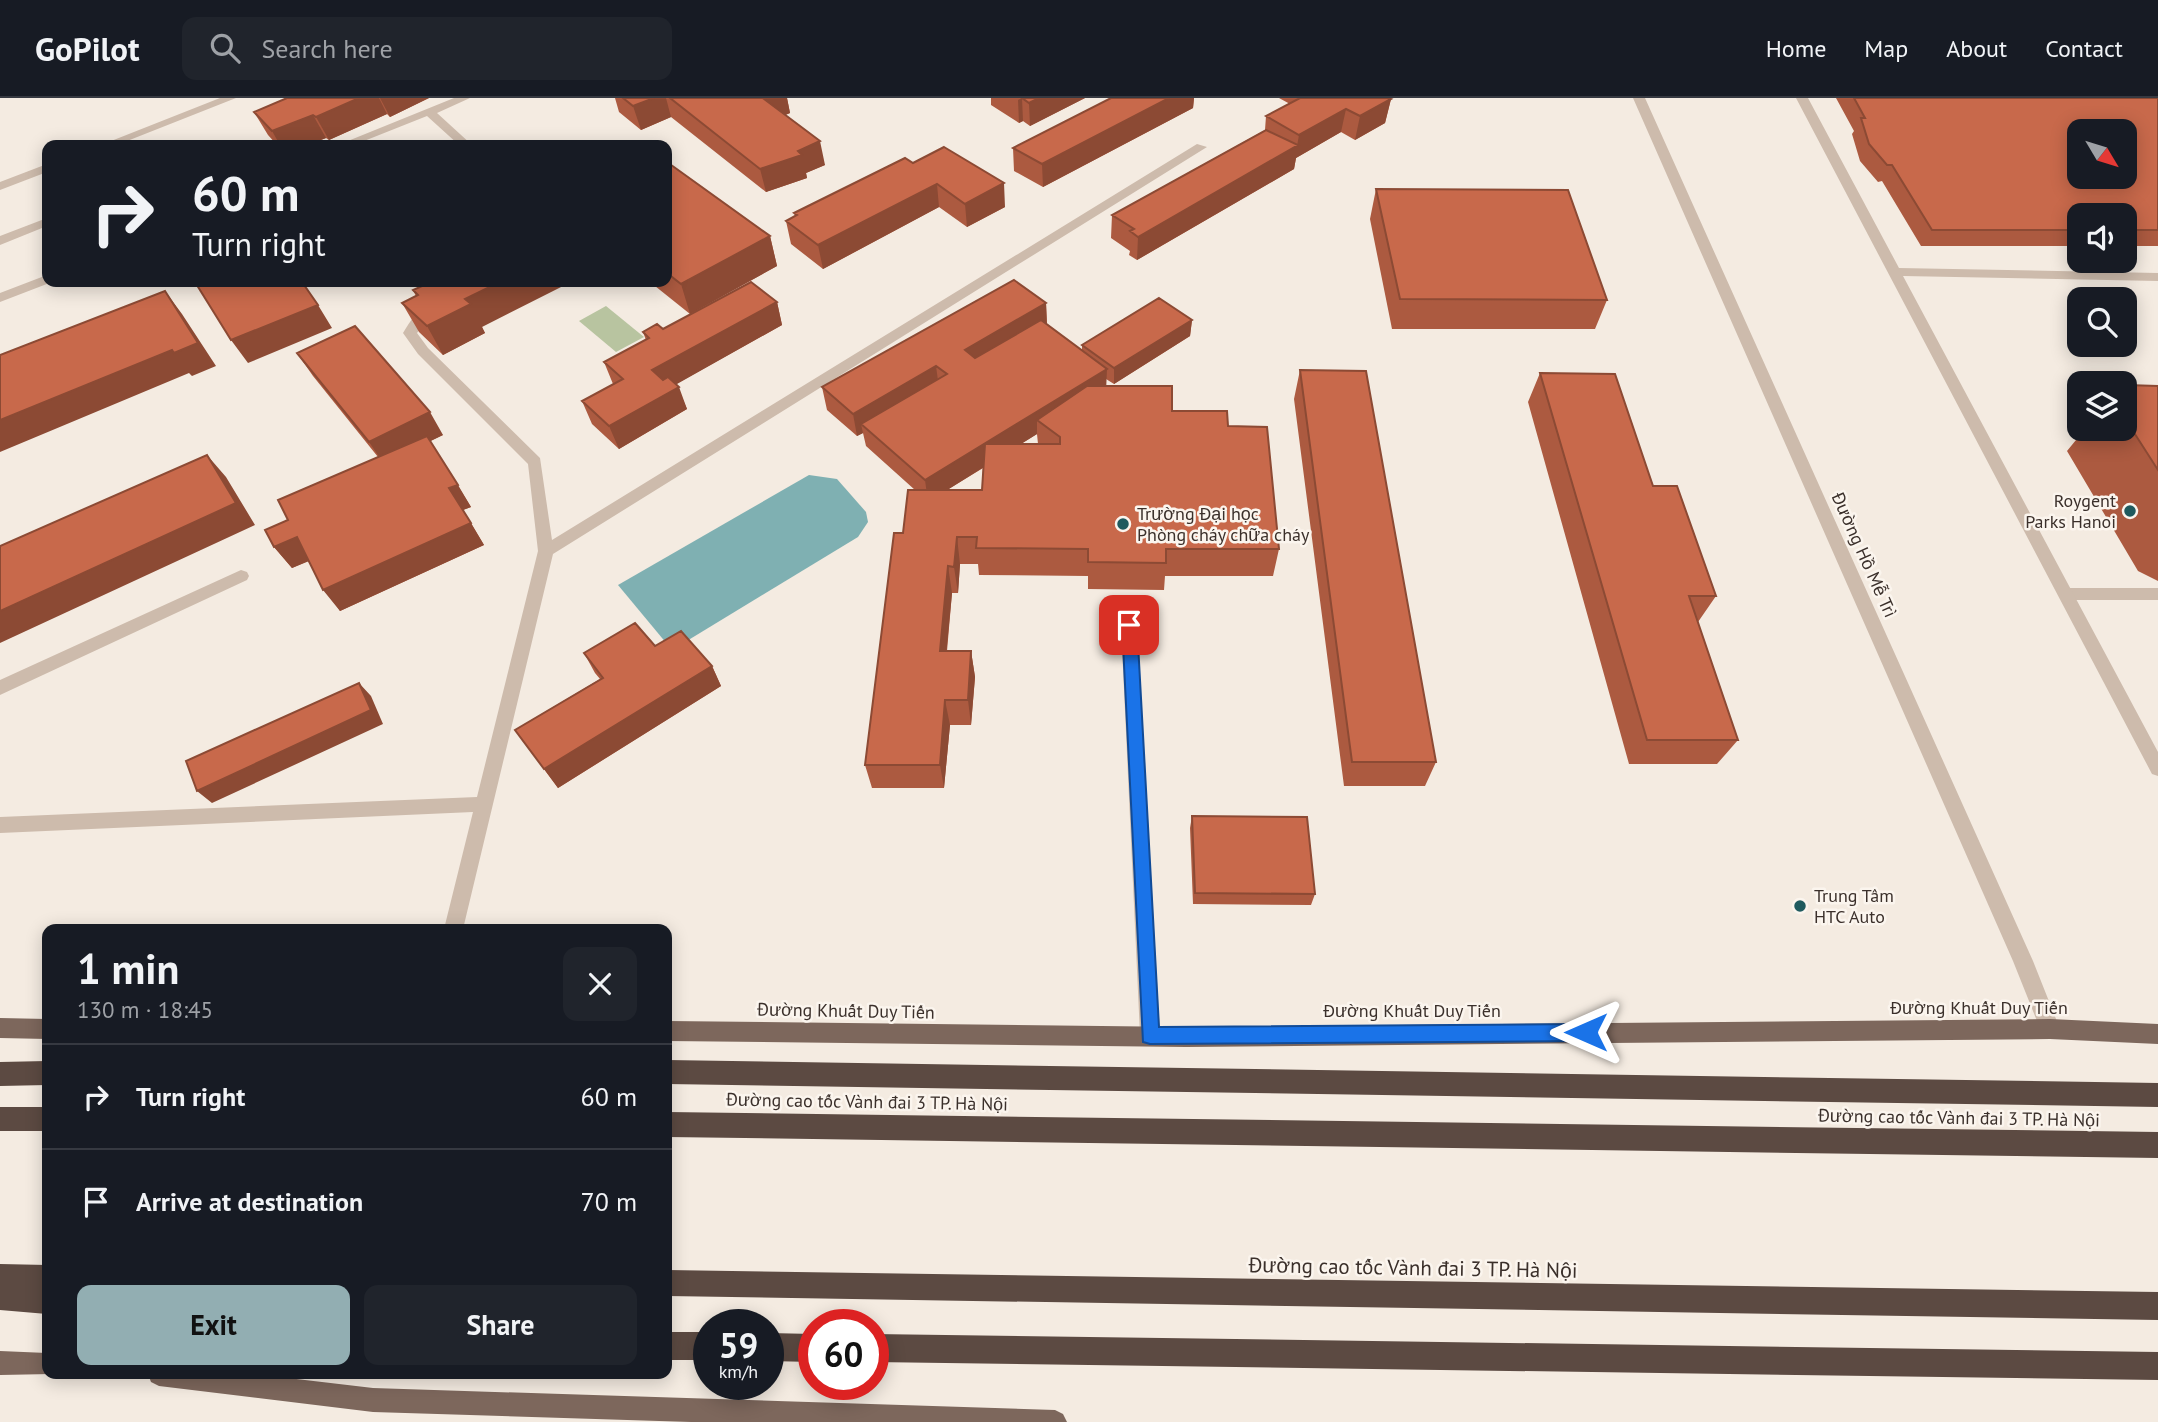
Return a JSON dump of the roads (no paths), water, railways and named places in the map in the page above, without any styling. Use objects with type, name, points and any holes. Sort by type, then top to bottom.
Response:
[{"type":"highway","points":[[672,1072],[2158,1096]]},
{"type":"highway","points":[[0,1074],[42,1073]]},
{"type":"highway","points":[[0,1119],[42,1119]]},
{"type":"highway","name":"Đường cao tốc Vành đai 3 TP. Hà Nội","points":[[672,1124],[2158,1145]]},
{"type":"highway","points":[[0,1278],[42,1278]]},
{"type":"highway","name":"Đường cao tốc Vành đai 3 TP. Hà Nội","points":[[672,1283],[2158,1306]]},
{"type":"highway","points":[[0,1297],[42,1301]]},
{"type":"highway","points":[[672,1346],[693,1346]]},
{"type":"highway","points":[[889,1348],[2158,1366]]},
{"type":"main road","points":[[0,1028],[42,1029]]},
{"type":"main road","name":"Đường Khuất Duy Tiến","points":[[672,1031],[809,1035],[1150,1035],[2050,1030],[2158,1034]]},
{"type":"main road","points":[[0,1363],[42,1364]]},
{"type":"main road","points":[[200,1379],[373,1400],[1055,1422]]},
{"type":"street","points":[[120,140],[230,98]]},
{"type":"street","points":[[357,140],[464,98]]},
{"type":"street","name":"Đường Hồ Mễ Trì","points":[[1639,98],[2018,949],[2050,1030]]},
{"type":"street","points":[[1802,98],[2068,594],[2158,769]]},
{"type":"street","points":[[429,112],[460,140]]},
{"type":"street","points":[[546,551],[1201,147]]},
{"type":"street","points":[[0,186],[42,170]]},
{"type":"street","points":[[0,241],[42,224]]},
{"type":"street","points":[[1894,272],[2158,277]]},
{"type":"street","points":[[0,298],[42,281]]},
{"type":"street","points":[[455,924],[546,551],[535,462],[423,351],[410,333],[420,313],[432,301],[456,287]]},
{"type":"street","points":[[0,688],[241,576]]},
{"type":"street","points":[[2068,594],[2158,594]]},
{"type":"street","points":[[1129,625],[1150,1035]]},
{"type":"street","points":[[0,825],[485,804]]},
{"type":"water","points":[[809,475],[837,479],[866,512],[868,522],[858,537],[672,650],[618,585]]},
{"type":"place","name":"Roygent Parks Hanoi","points":[[2130,511]]},
{"type":"place","name":"Trường Đại học Phòng cháy chữa cháy","points":[[1123,524]]},
{"type":"place","name":"Trung Tâm HTC Auto","points":[[1800,906]]}]
